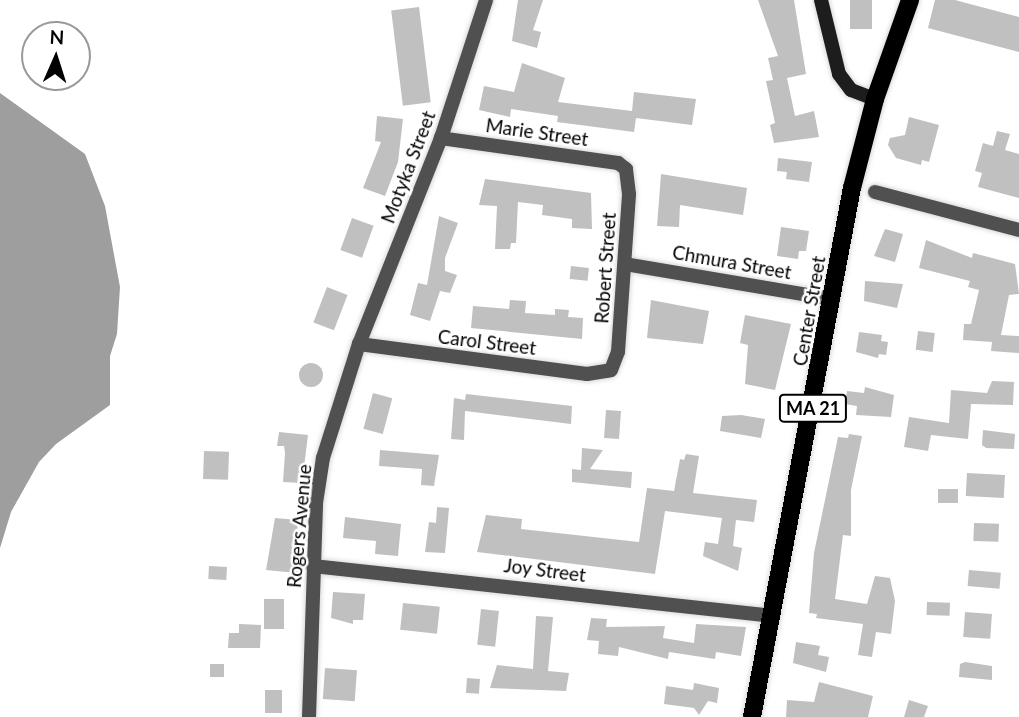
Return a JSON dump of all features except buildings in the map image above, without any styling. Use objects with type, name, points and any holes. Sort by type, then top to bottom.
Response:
[{"type":"main road","points":[[821,0],[839,74],[851,90],[875,99]]},
{"type":"main road","name":"Center Street","points":[[752,717],[852,188],[875,99],[910,0]]},
{"type":"street","name":"Motyka Street","points":[[359,344],[442,138],[486,0]]},
{"type":"street","name":"Marie Street","points":[[442,138],[618,163],[626,169]]},
{"type":"street","name":"Robert Street","points":[[611,370],[618,352],[625,264],[626,169]]},
{"type":"street","points":[[875,192],[1019,230]]},
{"type":"street","name":"Chmura Street","points":[[625,264],[833,299]]},
{"type":"street","name":"Carol Street","points":[[359,344],[587,374],[611,370]]},
{"type":"street","name":"Rogers Avenue","points":[[309,717],[313,566],[323,458],[359,344]]},
{"type":"street","name":"Joy Street","points":[[313,566],[771,615]]},
{"type":"shaded area","points":[[0,93],[85,154],[105,206],[120,287],[117,334],[110,356],[110,405],[56,444],[39,462],[11,512],[0,548]]}]
